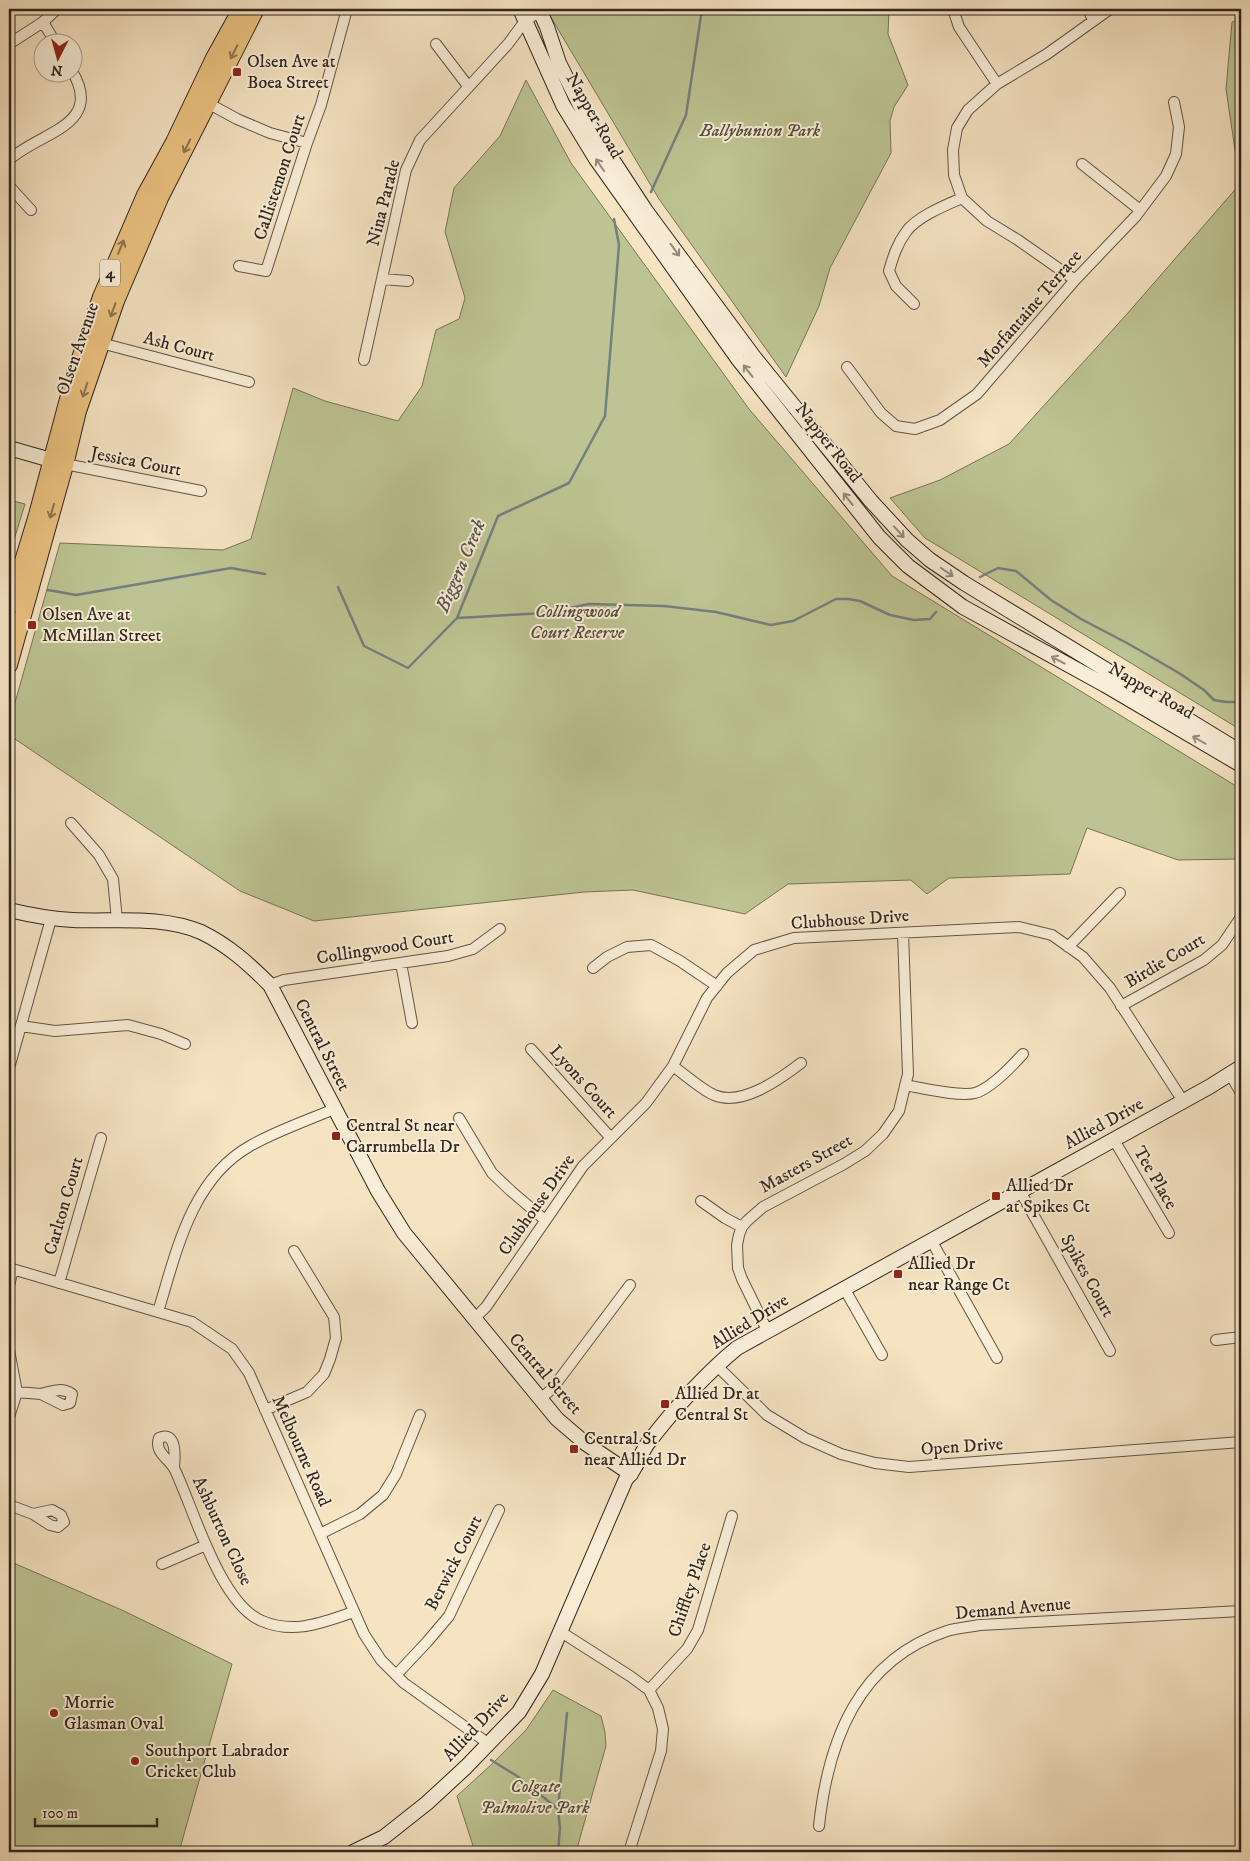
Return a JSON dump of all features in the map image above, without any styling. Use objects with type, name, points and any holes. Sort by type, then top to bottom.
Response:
[{"type":"main road","name":"Olsen Avenue","points":[[9,607],[37,515],[78,411],[101,343],[142,239],[241,9]]},
{"type":"main road","name":"Olsen Avenue","points":[[9,665],[58,462],[83,347],[107,282],[145,195],[174,142],[202,100],[256,9]]},
{"type":"street","points":[[9,44],[44,22],[57,9]]},
{"type":"street","name":"Callistemon Court","points":[[238,266],[266,271],[321,105],[347,9]]},
{"type":"street","points":[[953,9],[959,27],[997,84]]},
{"type":"street","points":[[1088,9],[1093,20]]},
{"type":"street","points":[[1075,280],[987,221],[962,198],[954,175],[952,150],[957,128],[968,110],[997,84],[1047,54],[1110,9]]},
{"type":"street","name":"Nina Parade","points":[[364,360],[406,170],[420,140],[508,44],[523,15],[539,10]]},
{"type":"street","name":"Napper Road","points":[[539,10],[559,63],[582,111],[646,211],[754,356],[871,501],[907,540],[930,560],[964,584],[1241,752]]},
{"type":"street","name":"Napper Road","points":[[523,15],[563,105],[583,139],[628,205],[738,358],[879,537],[908,566],[963,607],[1105,685],[1241,765]]},
{"type":"street","points":[[44,22],[50,32]]},
{"type":"street","points":[[436,44],[468,86]]},
{"type":"street","points":[[9,160],[14,155],[72,120],[82,100],[79,82]]},
{"type":"street","points":[[202,100],[237,119],[270,132],[307,143]]},
{"type":"street","name":"Morfantaine Terrace","points":[[847,367],[881,412],[896,426],[915,428],[940,420],[977,394],[1075,280],[1140,210],[1166,176],[1176,154],[1178,127],[1174,102]]},
{"type":"street","points":[[1082,164],[1140,210]]},
{"type":"street","points":[[9,186],[31,210]]},
{"type":"street","points":[[914,304],[896,286],[889,271],[895,251],[907,230],[931,212],[962,198]]},
{"type":"street","points":[[382,279],[408,281]]},
{"type":"street","name":"Ash Court","points":[[101,343],[249,382]]},
{"type":"street","points":[[9,448],[58,462]]},
{"type":"street","name":"Jessica Court","points":[[58,462],[201,491]]},
{"type":"street","points":[[71,823],[99,855],[114,879],[117,920]]},
{"type":"street","points":[[1068,947],[1120,893]]},
{"type":"street","name":"Central Street","points":[[9,910],[51,919],[165,922],[199,932],[234,951],[270,985],[378,1191],[404,1233],[540,1400],[569,1431],[616,1466],[631,1474]]},
{"type":"street","name":"Birdie Court","points":[[1121,1006],[1204,960],[1222,945],[1241,917]]},
{"type":"street","points":[[9,1068],[51,919]]},
{"type":"street","name":"Clubhouse Drive","points":[[474,1319],[486,1308],[583,1166],[646,1103],[672,1066],[707,998],[727,973],[754,950],[794,938],[1019,927],[1052,935],[1083,958],[1110,988],[1183,1101]]},
{"type":"street","name":"Collingwood Court","points":[[270,985],[284,980],[448,956],[473,949],[500,929]]},
{"type":"street","name":"Masters Street","points":[[742,1227],[763,1207],[865,1151],[883,1134],[899,1111],[908,1074],[903,933]]},
{"type":"street","points":[[593,968],[607,957],[626,947],[651,945],[680,961],[717,986]]},
{"type":"street","points":[[401,963],[412,1023]]},
{"type":"street","points":[[21,1026],[55,1031],[128,1025],[161,1034],[185,1044]]},
{"type":"street","name":"Lyons Court","points":[[531,1049],[610,1137]]},
{"type":"street","points":[[905,1085],[959,1094],[975,1093],[992,1083],[1023,1054]]},
{"type":"street","points":[[672,1066],[714,1095],[734,1097],[754,1092],[775,1083],[801,1063]]},
{"type":"street","points":[[1236,1070],[1241,1093]]},
{"type":"street","name":"Allied Drive","points":[[353,1852],[384,1838],[397,1828],[444,1788],[519,1712],[542,1674],[626,1479],[631,1474],[646,1446],[690,1391],[716,1365],[737,1348],[1114,1140],[1236,1070]]},
{"type":"street","points":[[158,1312],[180,1237],[210,1182],[229,1162],[249,1146],[334,1109]]},
{"type":"street","points":[[459,1118],[492,1173],[545,1220]]},
{"type":"street","name":"Carlton Court","points":[[59,1283],[101,1138]]},
{"type":"street","name":"Tee Place","points":[[1114,1140],[1169,1233]]},
{"type":"street","name":"Spikes Court","points":[[1020,1191],[1110,1351]]},
{"type":"street","points":[[701,1201],[725,1218],[742,1227],[737,1245],[738,1268],[768,1332]]},
{"type":"street","points":[[931,1240],[997,1358]]},
{"type":"street","points":[[265,1410],[307,1392],[324,1374],[336,1338],[334,1317],[294,1250]]},
{"type":"street","points":[[9,1286],[11,1269]]},
{"type":"street","name":"Melbourne Road","points":[[11,1269],[192,1322],[232,1349],[249,1372],[364,1634],[381,1660],[404,1683],[488,1744]]},
{"type":"street","points":[[540,1400],[552,1389],[630,1285]]},
{"type":"street","points":[[844,1288],[882,1355]]},
{"type":"street","points":[[1216,1340],[1241,1338]]},
{"type":"street","points":[[9,1350],[17,1392],[9,1417]]},
{"type":"street","name":"Open Drive","points":[[716,1365],[767,1415],[805,1438],[840,1454],[875,1463],[909,1467],[1241,1442]]},
{"type":"street","points":[[17,1392],[41,1394]]},
{"type":"street","points":[[320,1534],[360,1514],[383,1495],[396,1474],[420,1414]]},
{"type":"street","name":"Ashburton Close","points":[[174,1467],[206,1545],[227,1586],[243,1608],[262,1621],[289,1627],[312,1626],[354,1612]]},
{"type":"street","points":[[9,1505],[33,1514]]},
{"type":"street","name":"Berwick Court","points":[[396,1674],[449,1616],[499,1510]]},
{"type":"street","name":"Chiffley Place","points":[[649,1690],[687,1649],[698,1630],[732,1516]]},
{"type":"street","points":[[162,1564],[206,1545]]},
{"type":"street","name":"Demand Avenue","points":[[819,1826],[823,1791],[839,1734],[854,1703],[878,1672],[914,1645],[947,1631],[980,1625],[1241,1611]]},
{"type":"street","points":[[561,1632],[649,1690],[658,1708],[663,1729],[661,1750],[630,1852]]},
{"type":"green space","name":"Ballybunion Park","points":[[546,9],[889,9],[888,34],[908,85],[894,107],[890,121],[891,153],[830,268],[819,306],[786,377],[659,199]]},
{"type":"green space","points":[[1241,20],[1241,730],[925,538],[890,498],[940,480],[1009,444],[1127,314],[1240,184],[1226,89],[1232,22]]},
{"type":"green space","name":"Collingwood Court Reserve","points":[[526,80],[571,163],[749,409],[892,576],[1241,789],[1241,859],[1178,860],[1087,828],[1070,874],[949,878],[927,894],[911,880],[788,884],[745,914],[633,890],[584,892],[314,921],[240,891],[9,735],[9,724],[60,543],[223,550],[251,539],[293,388],[325,401],[398,421],[422,386],[436,330],[459,319],[465,298],[445,232],[454,188],[500,136]]},
{"type":"green space","points":[[9,500],[25,504],[9,556]]},
{"type":"green space","points":[[9,1561],[124,1611],[232,1664],[179,1852],[9,1852]]},
{"type":"green space","name":"Colgate Palmolive Park","points":[[553,1690],[601,1716],[605,1732],[606,1746],[576,1852],[475,1852],[457,1796],[526,1730]]},
{"type":"waterway","name":"Biggera Creek","points":[[651,192],[686,115],[702,9]]},
{"type":"waterway","name":"Biggera Creek","points":[[338,587],[364,646],[408,668],[457,618],[498,516],[569,483],[605,416],[619,245],[614,219]]},
{"type":"waterway","name":"Biggera Creek","points":[[48,590],[76,595],[231,568],[265,574]]},
{"type":"waterway","points":[[980,577],[998,568],[1016,571],[1051,600],[1081,619],[1179,673],[1204,690],[1214,700],[1241,702]]},
{"type":"waterway","points":[[457,618],[545,613],[589,604],[664,606],[716,612],[771,625],[793,621],[836,599],[860,601],[890,615],[914,620],[930,619],[936,612]]},
{"type":"waterway","points":[[558,1809],[567,1713]]},
{"type":"waterway","points":[[491,1760],[517,1776],[558,1809],[560,1828],[558,1852]]},
{"type":"place","name":"Olsen Ave at Boea Street","points":[[237,72]]},
{"type":"place","name":"Olsen Ave at McMillan Street","points":[[32,625]]},
{"type":"place","name":"Central St near Carrumbella Dr","points":[[336,1136]]},
{"type":"place","name":"Allied Dr at Spikes Ct","points":[[996,1196]]},
{"type":"place","name":"Allied Dr near Range Ct","points":[[898,1274]]},
{"type":"place","name":"Allied Dr at Central St","points":[[665,1404]]},
{"type":"place","name":"Central St near Allied Dr","points":[[574,1449]]},
{"type":"place","name":"Morrie Glasman Oval","points":[[54,1713]]},
{"type":"place","name":"Southport Labrador Cricket Club","points":[[135,1761]]}]
